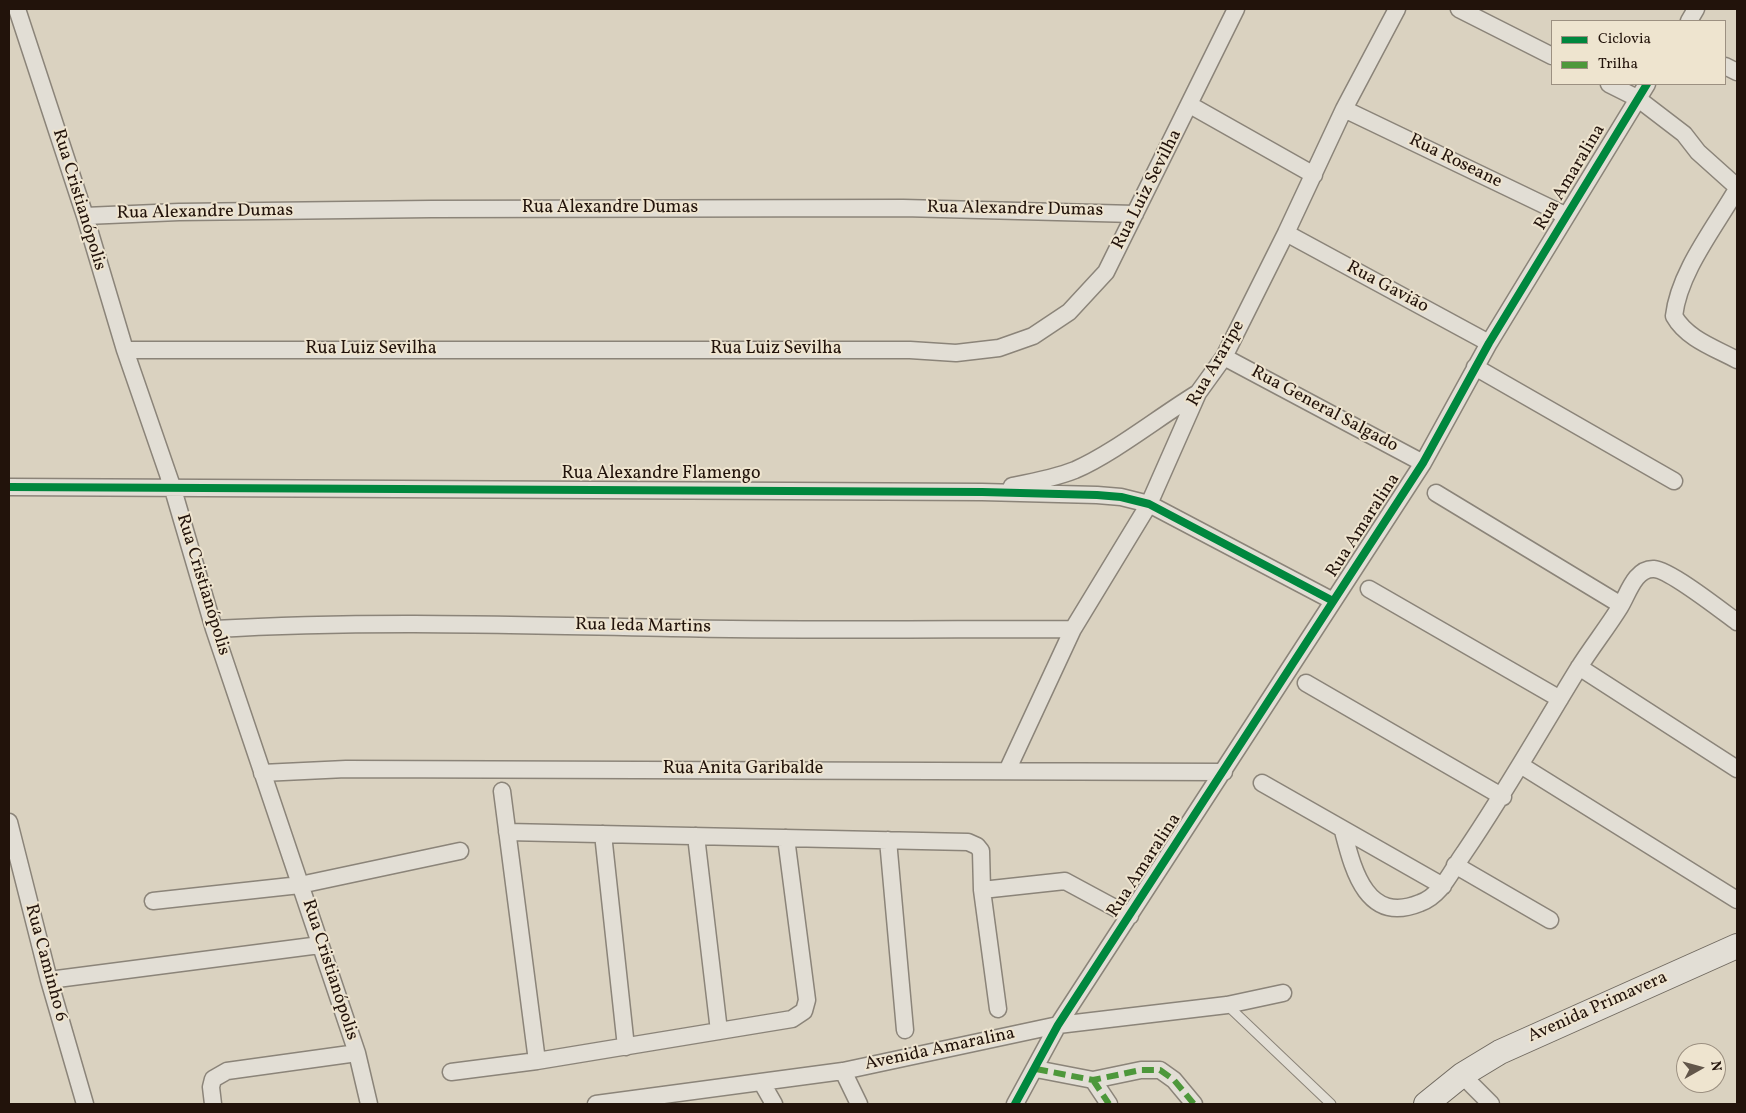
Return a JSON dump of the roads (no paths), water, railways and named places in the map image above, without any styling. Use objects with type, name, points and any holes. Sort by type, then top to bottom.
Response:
[{"type":"street","name":"Rua Cristianópolis","points":[[17,9],[84,216],[124,350],[172,486],[214,629],[357,1053],[369,1104]]},
{"type":"street","name":"Rua Araripe","points":[[1007,771],[1073,629],[1149,504],[1198,393],[1224,357],[1286,233],[1344,109],[1397,9]]},
{"type":"street","points":[[1459,9],[1551,55]]},
{"type":"street","points":[[1690,20],[1696,9]]},
{"type":"street","name":"Rua Luiz Sevilha","points":[[124,350],[910,350],[956,353],[1000,348],[1033,336],[1069,312],[1106,272],[1190,105],[1230,12]]},
{"type":"street","points":[[1611,85],[1637,98],[1684,134],[1698,152],[1737,188],[1685,277],[1676,300],[1674,316],[1683,329],[1694,338],[1737,360]]},
{"type":"street","name":"Rua Amaralina","points":[[1015,1104],[1058,1026],[1423,463],[1475,366],[1565,215],[1646,85]]},
{"type":"street","points":[[1190,105],[1314,175]]},
{"type":"street","name":"Rua Roseane","points":[[1344,109],[1565,215]]},
{"type":"street","name":"Rua Alexandre Dumas","points":[[84,216],[179,212],[903,208],[1135,214]]},
{"type":"street","name":"Rua Gavião","points":[[1286,233],[1489,343]]},
{"type":"street","name":"Rua General Salgado","points":[[1224,357],[1423,463]]},
{"type":"street","points":[[1475,366],[1674,481]]},
{"type":"street","points":[[982,492],[1044,480],[1075,470],[1097,458],[1198,393]]},
{"type":"street","name":"Rua Alexandre Flamengo","points":[[9,487],[172,486],[982,492],[1121,497],[1149,504],[1333,600]]},
{"type":"street","points":[[1436,493],[1621,605]]},
{"type":"street","points":[[1343,831],[1352,864],[1371,899],[1386,906],[1400,907],[1420,903],[1443,886],[1522,766],[1579,667],[1621,605],[1634,581],[1642,573],[1654,569],[1668,575],[1737,622]]},
{"type":"street","points":[[1369,589],[1560,699]]},
{"type":"street","name":"Rua Ieda Martins","points":[[214,629],[311,623],[753,629],[1073,629]]},
{"type":"street","points":[[1579,667],[1737,769]]},
{"type":"street","points":[[1306,683],[1502,797]]},
{"type":"street","points":[[1522,766],[1737,900]]},
{"type":"street","name":"Rua Anita Garibalde","points":[[262,774],[346,769],[1224,772]]},
{"type":"street","points":[[1262,783],[1343,831],[1443,886]]},
{"type":"street","points":[[502,791],[538,1061]]},
{"type":"street","name":"Rua Caminho 6","points":[[9,822],[48,980],[85,1104]]},
{"type":"street","points":[[507,832],[968,842],[977,846],[981,851],[982,890],[998,1009]]},
{"type":"street","points":[[603,834],[626,1047]]},
{"type":"street","points":[[696,836],[719,1031]]},
{"type":"street","points":[[451,1072],[538,1061],[792,1020],[804,1011],[807,1000],[786,838]]},
{"type":"street","points":[[888,840],[905,1030]]},
{"type":"street","points":[[153,901],[300,885],[460,851]]},
{"type":"street","points":[[1456,864],[1550,920]]},
{"type":"street","points":[[982,890],[1065,881],[1130,916]]},
{"type":"street","points":[[48,980],[320,945]]},
{"type":"street","name":"Avenida Primavera","points":[[1426,1104],[1462,1075],[1500,1052],[1737,946]]},
{"type":"street","name":"Avenida Amaralina","points":[[596,1104],[684,1099],[762,1082],[843,1071],[1058,1026],[1227,1005],[1283,993]]},
{"type":"street","points":[[213,1104],[211,1087],[213,1079],[226,1071],[357,1053]]},
{"type":"street","points":[[1036,1069],[1093,1080],[1141,1070],[1160,1070],[1174,1080],[1194,1104]]},
{"type":"street","points":[[843,1071],[860,1104]]},
{"type":"street","points":[[1462,1075],[1491,1104]]},
{"type":"street","points":[[1093,1080],[1109,1104]]},
{"type":"street","points":[[762,1082],[774,1104]]},
{"type":"lane","points":[[1227,1005],[1331,1104]]}]
